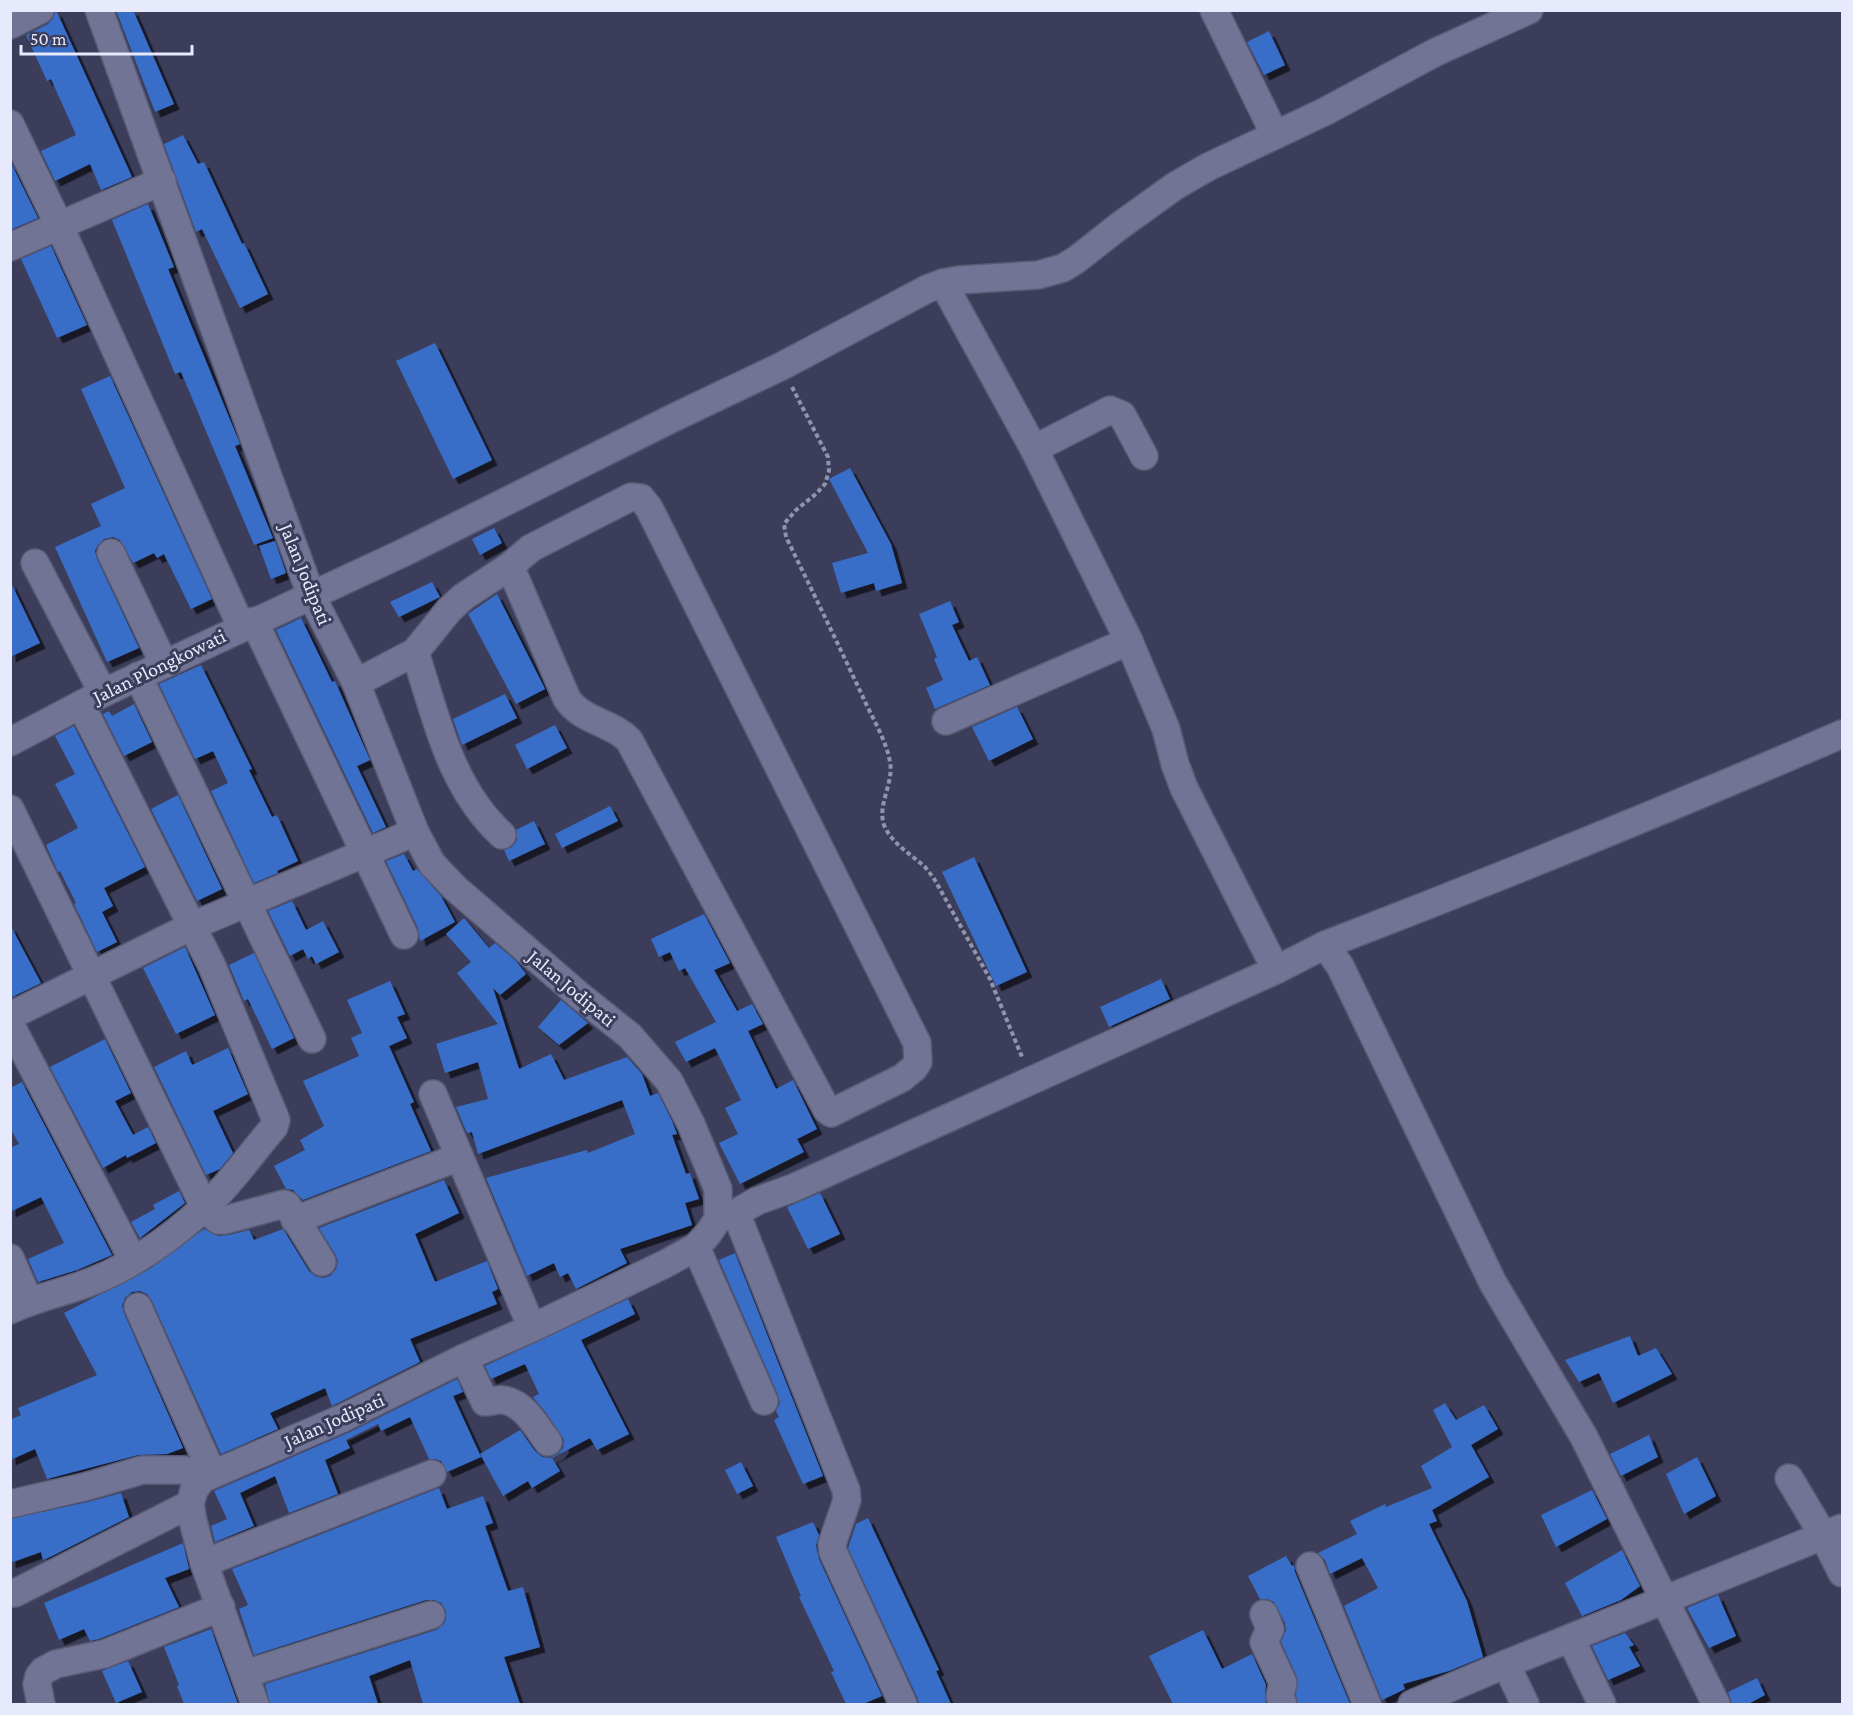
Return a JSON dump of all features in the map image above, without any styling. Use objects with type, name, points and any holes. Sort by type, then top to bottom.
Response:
[{"type":"street","points":[[10,24],[40,10]]},
{"type":"street","name":"Jalan Jodipati","points":[[99,10],[310,595],[356,683],[415,832],[432,864],[455,888],[630,1036],[669,1081],[692,1124],[727,1216],[696,1247],[665,1264],[464,1358],[343,1418],[207,1476]]},
{"type":"street","points":[[1214,10],[1275,135]]},
{"type":"street","points":[[1276,970],[1184,788],[1166,729],[1129,641],[1034,449],[943,283],[1038,275],[1063,268],[1175,186],[1208,167],[1326,111],[1436,52],[1529,10]]},
{"type":"street","points":[[10,124],[247,624],[404,935]]},
{"type":"street","points":[[10,247],[162,181]]},
{"type":"street","name":"Jalan Plongkowati","points":[[10,742],[138,676],[418,546],[782,366],[943,283]]},
{"type":"street","points":[[1034,449],[1110,410],[1122,415],[1144,456]]},
{"type":"street","points":[[356,683],[416,652],[449,610],[463,597],[510,566],[531,548],[631,497],[640,498],[645,502],[917,1043],[918,1062],[909,1074],[831,1113],[826,1110],[629,740],[619,732],[582,714],[567,699],[510,566]]},
{"type":"street","points":[[111,553],[164,664]]},
{"type":"street","points":[[10,1258],[20,1306],[94,1281],[133,1260],[208,1210],[217,1195],[274,1127],[276,1120],[212,966],[192,926],[92,699],[35,563]]},
{"type":"street","points":[[946,722],[1129,641]]},
{"type":"street","points":[[416,652],[456,775],[488,822],[502,835]]},
{"type":"street","points":[[138,676],[312,1039]]},
{"type":"street","points":[[903,1704],[831,1548],[846,1500],[846,1490],[727,1216],[1276,970],[1325,945],[1664,811],[1842,734]]},
{"type":"street","points":[[10,809],[208,1210],[218,1220],[225,1220],[282,1203],[287,1205],[322,1262]]},
{"type":"street","points":[[10,1016],[192,926],[415,832]]},
{"type":"street","points":[[1325,945],[1340,966],[1493,1283],[1584,1437],[1716,1704]]},
{"type":"street","points":[[10,1024],[133,1260]]},
{"type":"street","points":[[433,1094],[532,1328]]},
{"type":"street","points":[[295,1220],[459,1157]]},
{"type":"street","points":[[696,1247],[764,1401]]},
{"type":"street","points":[[138,1307],[207,1476]]},
{"type":"street","points":[[464,1358],[482,1396],[520,1407],[532,1419],[548,1442]]},
{"type":"street","points":[[10,1504],[88,1486],[142,1470],[184,1470],[207,1476]]},
{"type":"street","points":[[204,1563],[432,1474]]},
{"type":"street","points":[[207,1476],[194,1490],[190,1504],[204,1563],[255,1704]]},
{"type":"street","points":[[1789,1478],[1833,1531],[1842,1573]]},
{"type":"street","points":[[10,1593],[15,1593],[190,1504]]},
{"type":"street","points":[[1412,1704],[1833,1531]]},
{"type":"street","points":[[1310,1566],[1367,1704]]},
{"type":"street","points":[[41,1704],[37,1684],[43,1671],[56,1664],[104,1654],[221,1607]]},
{"type":"street","points":[[1264,1614],[1270,1626],[1264,1642],[1284,1685],[1280,1696],[1283,1704]]},
{"type":"street","points":[[244,1674],[431,1615]]},
{"type":"street","points":[[1570,1639],[1602,1704]]},
{"type":"street","points":[[1506,1664],[1525,1704]]},
{"type":"path","points":[[782,366],[828,457],[829,471],[825,484],[784,524],[786,537],[857,685],[890,761],[891,775],[881,815],[885,827],[904,850],[926,868],[936,882],[990,979],[1031,1080]]},
{"type":"building","points":[[56,10],[132,177],[101,190],[90,164],[55,181],[41,151],[76,135],[51,79],[47,81],[26,35],[48,24]]},
{"type":"building","points":[[116,10],[133,10],[174,104],[155,112]]},
{"type":"building","points":[[1269,31],[1285,65],[1264,75],[1247,42]]},
{"type":"building","points":[[183,135],[198,164],[204,162],[268,294],[240,308],[202,229],[196,232],[164,144]]},
{"type":"building","points":[[10,161],[38,218],[10,230]]},
{"type":"building","points":[[148,204],[174,267],[168,269],[240,444],[235,446],[273,538],[254,545],[181,372],[175,374],[112,220]]},
{"type":"building","points":[[51,246],[87,325],[57,338],[21,259]]},
{"type":"building","points":[[435,343],[492,460],[453,479],[396,361]]},
{"type":"building","points":[[110,376],[212,599],[191,609],[164,554],[157,558],[154,553],[133,563],[120,540],[113,537],[104,539],[95,551],[97,559],[139,648],[107,662],[55,547],[101,526],[91,504],[125,488],[81,389]]},
{"type":"building","points":[[850,468],[891,544],[902,583],[876,591],[874,583],[841,593],[832,563],[868,553],[829,479]]},
{"type":"building","points":[[494,528],[502,543],[480,555],[472,539]]},
{"type":"building","points":[[275,541],[286,573],[271,579],[259,546]]},
{"type":"building","points":[[10,581],[40,643],[10,657]]},
{"type":"building","points":[[432,582],[440,597],[399,617],[390,602]]},
{"type":"building","points":[[497,594],[545,689],[516,704],[468,614]]},
{"type":"building","points":[[950,601],[959,622],[952,625],[969,661],[977,657],[990,685],[935,709],[926,688],[943,680],[934,659],[937,657],[919,614]]},
{"type":"building","points":[[301,618],[332,682],[335,681],[370,760],[357,766],[386,827],[373,833],[276,630]]},
{"type":"building","points":[[201,665],[252,769],[249,770],[272,817],[277,815],[298,861],[254,883],[211,791],[228,783],[213,751],[195,759],[159,684]]},
{"type":"building","points":[[505,694],[517,718],[462,745],[453,719]]},
{"type":"building","points":[[134,704],[152,742],[124,756],[103,714],[109,711],[112,716]]},
{"type":"building","points":[[1017,707],[1033,739],[989,761],[972,727]]},
{"type":"building","points":[[555,725],[567,748],[527,769],[515,745]]},
{"type":"building","points":[[74,726],[145,867],[104,888],[113,906],[102,912],[117,942],[97,952],[74,904],[76,903],[46,845],[78,828],[55,784],[75,774],[55,736]]},
{"type":"building","points":[[178,795],[222,889],[197,901],[151,809]]},
{"type":"building","points":[[610,806],[618,821],[562,848],[555,834]]},
{"type":"building","points":[[534,821],[545,844],[509,861],[504,850],[512,847],[517,840],[516,830]]},
{"type":"building","points":[[404,854],[413,871],[417,869],[441,896],[455,922],[420,941],[418,928],[386,861]]},
{"type":"building","points":[[974,857],[1027,972],[996,986],[942,872]]},
{"type":"building","points":[[292,901],[306,930],[323,921],[339,952],[316,964],[312,956],[308,959],[303,949],[290,956],[268,911]]},
{"type":"building","points":[[704,914],[730,963],[714,970],[737,1011],[752,1004],[763,1024],[748,1031],[776,1089],[793,1080],[817,1129],[797,1139],[804,1152],[740,1184],[719,1143],[738,1134],[725,1108],[741,1100],[715,1048],[686,1062],[675,1042],[716,1022],[685,968],[679,971],[670,952],[659,957],[651,939]]},
{"type":"building","points":[[464,918],[489,948],[495,943],[516,961],[526,974],[500,995],[493,988],[519,1069],[551,1054],[564,1080],[627,1057],[642,1074],[650,1096],[658,1093],[677,1134],[672,1135],[686,1174],[690,1173],[699,1199],[685,1203],[692,1225],[620,1249],[627,1263],[576,1289],[568,1273],[560,1277],[554,1263],[527,1276],[486,1178],[587,1150],[588,1153],[635,1134],[622,1100],[478,1154],[472,1132],[467,1133],[456,1107],[488,1099],[478,1062],[445,1073],[436,1044],[498,1024],[457,973],[471,962],[446,934]]},
{"type":"building","points":[[10,925],[41,983],[10,998]]},
{"type":"building","points":[[185,947],[215,1015],[176,1034],[143,968]]},
{"type":"building","points":[[254,953],[294,1038],[272,1049],[248,999],[244,1001],[229,965]]},
{"type":"building","points":[[1161,979],[1170,999],[1109,1027],[1100,1007]]},
{"type":"building","points":[[390,981],[405,1014],[397,1017],[407,1038],[389,1046],[414,1102],[410,1104],[431,1151],[303,1200],[293,1190],[286,1189],[274,1166],[305,1150],[300,1140],[324,1126],[303,1081],[359,1056],[351,1038],[362,1033],[347,1000]]},
{"type":"building","points":[[561,1000],[588,1023],[559,1045],[538,1027]]},
{"type":"building","points":[[105,1039],[131,1093],[115,1101],[133,1135],[148,1127],[156,1143],[127,1158],[126,1155],[103,1168],[50,1067]]},
{"type":"building","points":[[228,1048],[248,1094],[213,1111],[233,1153],[220,1169],[206,1175],[154,1067],[186,1051],[192,1065]]},
{"type":"building","points":[[22,1082],[112,1255],[77,1270],[38,1282],[28,1259],[64,1243],[41,1197],[10,1212],[10,1148],[19,1144],[10,1128],[10,1088]]},
{"type":"building","points":[[444,1180],[459,1213],[415,1234],[435,1282],[487,1261],[498,1289],[492,1292],[497,1304],[410,1339],[420,1362],[332,1406],[325,1388],[270,1413],[278,1429],[221,1454],[152,1301],[147,1294],[140,1291],[132,1292],[125,1298],[122,1306],[124,1313],[183,1448],[167,1454],[138,1455],[47,1479],[35,1449],[10,1460],[10,1420],[21,1415],[18,1408],[97,1375],[64,1313],[151,1268],[204,1229],[218,1236],[249,1230],[254,1240],[283,1229],[309,1271],[323,1278],[330,1276],[336,1269],[338,1261],[319,1228]]},
{"type":"building","points":[[179,1191],[185,1203],[140,1238],[131,1222],[155,1209],[153,1205]]},
{"type":"building","points":[[820,1193],[840,1234],[808,1249],[787,1207]]},
{"type":"building","points":[[735,1253],[823,1476],[803,1484],[774,1420],[779,1417],[776,1411],[780,1403],[778,1395],[719,1260]]},
{"type":"building","points":[[628,1299],[635,1314],[581,1340],[629,1434],[597,1450],[590,1438],[552,1458],[560,1471],[532,1488],[528,1481],[503,1496],[480,1454],[520,1430],[542,1457],[550,1458],[558,1454],[563,1448],[564,1440],[533,1397],[539,1394],[525,1364],[491,1379],[485,1366]]},
{"type":"building","points":[[1630,1336],[1638,1356],[1656,1348],[1672,1374],[1613,1403],[1599,1373],[1579,1382],[1565,1360]]},
{"type":"building","points":[[457,1379],[463,1392],[453,1396],[481,1457],[447,1472],[441,1461],[429,1459],[410,1417],[381,1431],[378,1424],[346,1440],[350,1448],[325,1460],[338,1494],[289,1513],[275,1476],[240,1493],[254,1526],[215,1542],[211,1526],[227,1519],[214,1491],[350,1432]]},
{"type":"building","points":[[1445,1403],[1456,1420],[1484,1405],[1498,1429],[1471,1445],[1489,1477],[1432,1510],[1437,1521],[1429,1524],[1467,1601],[1483,1657],[1449,1671],[1403,1684],[1405,1689],[1382,1700],[1344,1606],[1378,1588],[1362,1558],[1330,1574],[1325,1560],[1318,1553],[1357,1534],[1350,1521],[1385,1504],[1386,1507],[1432,1488],[1421,1466],[1452,1447],[1433,1410]]},
{"type":"building","points":[[1649,1435],[1658,1457],[1621,1476],[1610,1454]]},
{"type":"building","points":[[1697,1457],[1716,1496],[1684,1514],[1666,1474]]},
{"type":"building","points":[[741,1462],[753,1486],[737,1494],[725,1470]]},
{"type":"building","points":[[439,1488],[447,1509],[483,1496],[493,1523],[485,1526],[508,1591],[523,1587],[540,1647],[504,1657],[520,1704],[423,1704],[410,1660],[369,1676],[378,1704],[270,1704],[265,1684],[436,1630],[443,1625],[446,1611],[441,1603],[426,1600],[254,1655],[239,1609],[248,1605],[232,1569]]},
{"type":"building","points":[[1592,1490],[1607,1519],[1556,1547],[1541,1515]]},
{"type":"building","points":[[121,1493],[129,1517],[43,1560],[41,1552],[10,1563],[10,1519]]},
{"type":"building","points":[[868,1518],[939,1670],[936,1671],[951,1704],[919,1704],[848,1548],[856,1524]]},
{"type":"building","points":[[813,1522],[819,1535],[816,1545],[819,1559],[882,1696],[863,1704],[846,1704],[831,1672],[834,1671],[799,1597],[801,1596],[776,1537]]},
{"type":"building","points":[[183,1543],[189,1569],[165,1578],[179,1607],[99,1639],[90,1641],[84,1629],[59,1640],[44,1603]]},
{"type":"building","points":[[1622,1550],[1640,1586],[1621,1600],[1582,1616],[1565,1583]]},
{"type":"building","points":[[1286,1556],[1292,1566],[1294,1565],[1350,1704],[1298,1704],[1297,1677],[1281,1642],[1286,1630],[1285,1623],[1274,1602],[1260,1599],[1248,1576]]},
{"type":"building","points":[[1718,1595],[1736,1636],[1709,1648],[1687,1608]]},
{"type":"building","points":[[211,1629],[238,1704],[184,1704],[164,1647]]},
{"type":"building","points":[[1203,1630],[1222,1669],[1252,1654],[1266,1685],[1266,1704],[1173,1704],[1149,1656]]},
{"type":"building","points":[[1625,1633],[1634,1645],[1629,1647],[1640,1666],[1608,1680],[1592,1646]]},
{"type":"building","points":[[128,1661],[142,1692],[116,1703],[102,1671]]},
{"type":"building","points":[[1757,1678],[1765,1695],[1748,1704],[1732,1704],[1728,1692]]}]
